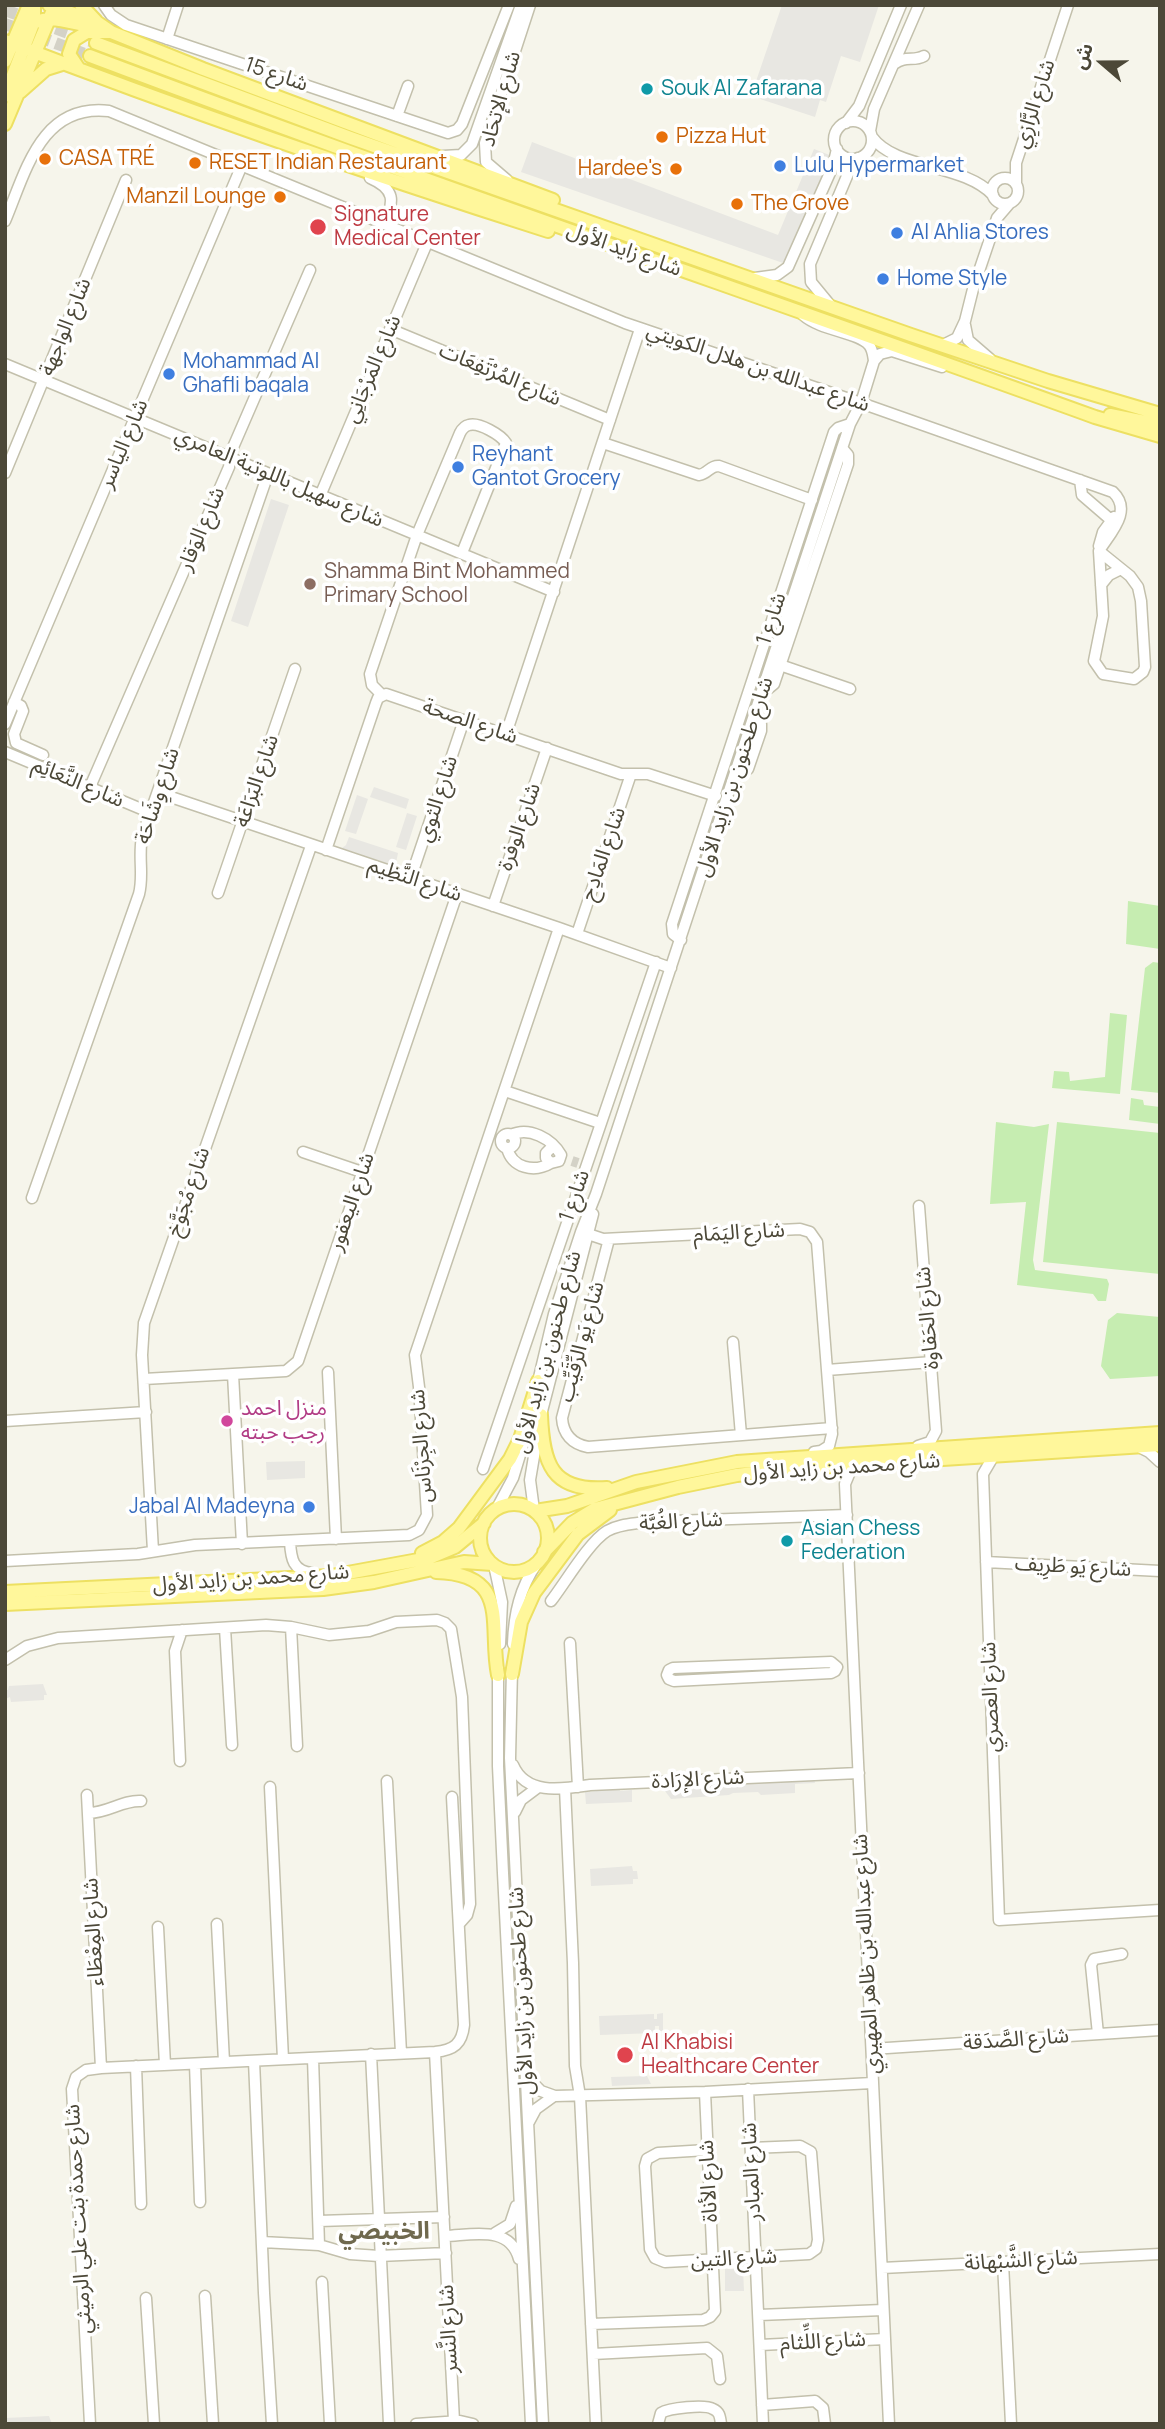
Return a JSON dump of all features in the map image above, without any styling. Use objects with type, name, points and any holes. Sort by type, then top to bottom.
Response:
[{"type":"main road","points":[[19,47],[32,5],[74,23],[111,32],[510,183],[557,202],[609,228]]},
{"type":"main road","points":[[81,5],[111,32]]},
{"type":"main road","points":[[5,61],[45,12]]},
{"type":"main road","points":[[5,124],[22,29],[45,12],[98,23]]},
{"type":"main road","points":[[80,70],[69,54],[74,40],[87,32],[111,32]]},
{"type":"main road","name":"شارع زايد الأول","points":[[96,43],[351,138],[943,345],[1159,417]]},
{"type":"main road","points":[[19,47],[456,202],[645,263],[685,273]]},
{"type":"main road","name":"شارع زايد الأول","points":[[90,56],[685,273],[1160,438]]},
{"type":"main road","points":[[11,95],[46,69],[62,64]]},
{"type":"main road","points":[[1096,417],[1159,417]]},
{"type":"main road","points":[[392,1566],[443,1542],[459,1528],[516,1449],[538,1381]]},
{"type":"main road","points":[[541,1415],[545,1457],[561,1478],[586,1488],[621,1486]]},
{"type":"main road","name":"شارع محمد بن زايد الأول","points":[[534,1511],[567,1506],[621,1486],[737,1462],[1160,1433]]},
{"type":"main road","name":"شارع محمد بن زايد الأول","points":[[540,1557],[564,1531],[584,1515],[628,1499],[737,1475],[1160,1444]]},
{"type":"main road","points":[[512,1674],[521,1622],[534,1593],[578,1534],[597,1517],[628,1499]]},
{"type":"main road","points":[[516,1504],[534,1511],[543,1521],[547,1533],[540,1557],[530,1567],[516,1572],[493,1564],[482,1549],[481,1531],[484,1523],[497,1508],[516,1504]]},
{"type":"main road","name":"شارع محمد بن زايد الأول","points":[[5,1592],[307,1578],[362,1571],[444,1552],[465,1540],[484,1523]]},
{"type":"main road","name":"شارع محمد بن زايد الأول","points":[[12,1604],[323,1589],[374,1582],[464,1562],[493,1564]]},
{"type":"main road","points":[[425,1572],[464,1576],[488,1595],[496,1623],[498,1675]]},
{"type":"street","name":"شارع 15","points":[[104,5],[116,19],[126,25],[444,132],[454,132],[462,124],[473,96]]},
{"type":"street","points":[[167,38],[178,5]]},
{"type":"street","points":[[487,102],[473,96],[509,5]]},
{"type":"street","name":"شارع الإتحَاد","points":[[436,155],[455,157],[467,151],[474,140],[521,5]]},
{"type":"street","name":"شارع الإتحَاد","points":[[510,183],[486,162],[485,143],[530,5]]},
{"type":"street","points":[[753,278],[777,275],[788,267],[833,166],[837,149],[836,134],[859,106],[901,5]]},
{"type":"street","points":[[831,306],[811,282],[810,264],[850,169],[871,147],[872,115],[919,5]]},
{"type":"street","name":"شارع الرَّازِي","points":[[1016,184],[1016,163],[1068,5]]},
{"type":"street","points":[[893,64],[904,58],[925,56]]},
{"type":"street","points":[[397,116],[408,86]]},
{"type":"street","name":"شارع عبدالله بن هلال الكويتي","points":[[5,221],[32,156],[52,127],[78,114],[109,111],[640,329],[1113,492],[1120,502],[1121,514]]},
{"type":"street","points":[[846,123],[859,122],[888,152]]},
{"type":"street","points":[[837,149],[844,156],[888,152],[977,182],[1001,204],[1009,204]]},
{"type":"street","points":[[329,157],[386,187],[392,202],[384,224]]},
{"type":"street","name":"شارع الرَّازِي","points":[[1000,179],[1016,163]]},
{"type":"street","name":"شارع الياسر","points":[[5,724],[242,165]]},
{"type":"street","points":[[997,218],[993,187],[1000,179]]},
{"type":"street","points":[[943,345],[957,338],[965,321],[997,218],[1018,196],[1016,184],[1011,179],[977,182]]},
{"type":"street","name":"شارع الواجهة","points":[[5,473],[126,180]]},
{"type":"street","name":"شارع المَرْجَانِي","points":[[320,496],[427,243]]},
{"type":"street","name":"شارع الوَقار","points":[[90,787],[310,270]]},
{"type":"street","points":[[801,313],[819,326],[865,342],[871,348],[874,361],[884,352],[892,351],[936,366],[957,367]]},
{"type":"street","points":[[965,321],[968,340],[996,363]]},
{"type":"street","name":"شارع المُرْتَفِعَات","points":[[390,329],[610,420]]},
{"type":"street","points":[[506,734],[640,329]]},
{"type":"street","name":"شارع طحنون بن زايد الأول","points":[[497,1508],[518,1464],[554,1314],[755,718],[850,424],[874,361]]},
{"type":"street","name":"شارع سهيل باللوتية العامري","points":[[5,364],[554,592]]},
{"type":"street","name":"شارع 1","points":[[681,940],[673,934],[673,924],[834,432],[850,424]]},
{"type":"street","points":[[326,850],[376,703],[382,695],[372,685],[370,674],[417,535],[460,433],[468,425],[477,425],[501,437],[506,443],[461,553]]},
{"type":"street","points":[[603,443],[694,474],[704,474],[710,468],[719,466],[812,500]]},
{"type":"street","points":[[763,693],[772,687],[848,464],[848,455],[842,448]]},
{"type":"street","name":"شارع وِشَاحَة","points":[[32,1198],[139,894],[142,883],[140,847],[268,474]]},
{"type":"street","points":[[1080,480],[1082,495],[1111,520]]},
{"type":"street","points":[[1099,551],[1134,582],[1141,601],[1145,667],[1143,673],[1134,679],[1108,676],[1096,666],[1094,656],[1102,616],[1099,551],[1103,531],[1111,520],[1121,514]]},
{"type":"street","points":[[1099,551],[1121,514]]},
{"type":"street","points":[[1101,585],[1110,575],[1121,569]]},
{"type":"street","points":[[780,665],[850,689]]},
{"type":"street","name":"شارع البَرَاعَة","points":[[218,893],[295,669]]},
{"type":"street","name":"شارع الصحة","points":[[382,695],[391,694],[621,774],[648,774],[716,796]]},
{"type":"street","points":[[14,702],[21,706],[23,711],[14,734],[16,743],[43,755]]},
{"type":"street","name":"شارع الثوي","points":[[411,877],[464,720]]},
{"type":"street","name":"شارع الوفرة","points":[[493,906],[547,748]]},
{"type":"street","name":"شارع النَّعَائِم","points":[[5,752],[151,813]]},
{"type":"street","name":"شارع المَادِح","points":[[577,934],[631,774]]},
{"type":"street","name":"شارع النَّظِيم","points":[[159,793],[671,968]]},
{"type":"street","name":"شارع مُجَوَّخ","points":[[153,1551],[142,1343],[146,1317],[311,846]]},
{"type":"street","name":"شارع اليعفور","points":[[144,1379],[286,1371],[298,1361],[457,894]]},
{"type":"street","points":[[559,928],[505,1091],[600,1123]]},
{"type":"street","name":"شارع 1","points":[[484,1469],[578,1188],[579,1163],[600,1123],[656,962]]},
{"type":"street","name":"شارع الجِرْنَاس","points":[[5,1561],[153,1551],[174,1547],[409,1535],[419,1530],[426,1520],[415,1354],[505,1091]]},
{"type":"street","points":[[558,1152],[558,1163],[539,1168],[522,1166],[512,1159],[501,1139],[504,1135],[527,1132],[546,1138],[558,1152],[579,1163]]},
{"type":"street","points":[[303,1152],[362,1172]]},
{"type":"street","points":[[578,1188],[596,1194]]},
{"type":"street","name":"شارع طحنون بن زايد الأول","points":[[534,1511],[530,1480],[541,1415],[596,1194]]},
{"type":"street","name":"شارع الحَفاوة","points":[[919,1206],[936,1431]]},
{"type":"street","name":"شارع اليَمَام","points":[[588,1234],[609,1239],[800,1229],[810,1232],[817,1242],[832,1431]]},
{"type":"street","name":"شارع يَو الرِّقَيِّب","points":[[609,1239],[562,1418],[565,1432],[574,1443],[588,1447],[832,1431]]},
{"type":"street","points":[[733,1342],[741,1435]]},
{"type":"street","points":[[827,1370],[932,1362]]},
{"type":"street","points":[[328,1372],[336,1539]]},
{"type":"street","points":[[233,1374],[242,1544]]},
{"type":"street","points":[[5,1421],[146,1412]]},
{"type":"street","points":[[832,1431],[836,1443],[843,1448],[878,1453]]},
{"type":"street","points":[[786,1458],[825,1449],[831,1443],[832,1431]]},
{"type":"street","points":[[899,1452],[930,1442],[936,1431],[950,1443],[984,1446]]},
{"type":"street","points":[[1138,1447],[1160,1462]]},
{"type":"street","points":[[968,1459],[977,1465],[983,1474],[993,1457]]},
{"type":"street","points":[[845,1484],[850,1472],[857,1466]]},
{"type":"street","points":[[829,1467],[837,1472],[845,1484]]},
{"type":"street","name":"شارع العصري","points":[[983,1474],[999,1920],[1160,1910]]},
{"type":"street","name":"شارع عبدالله بن ظاهر المهيري","points":[[845,1484],[889,2424]]},
{"type":"street","name":"شارع الغُبَّة","points":[[551,1601],[596,1541],[608,1531],[622,1525],[847,1515]]},
{"type":"street","points":[[290,1542],[291,1559],[298,1569],[310,1573],[362,1571]]},
{"type":"street","name":"شارع طحنون بن زايد الأول","points":[[540,1557],[525,1582],[515,1614],[510,1758],[543,2424]]},
{"type":"street","points":[[222,1581],[243,1576],[276,1575],[284,1571],[291,1559]]},
{"type":"street","name":"شارع يَو طَرِيف","points":[[986,1562],[1160,1571]]},
{"type":"street","name":"شارع طحنون بن زايد الأول","points":[[493,1564],[502,1602],[498,1675],[498,1766],[531,2424]]},
{"type":"street","points":[[5,1610],[12,1604]]},
{"type":"street","points":[[5,1660],[27,1646],[50,1639],[266,1625],[329,1635],[369,1631],[396,1622],[437,1620],[445,1623],[451,1629],[462,1697],[470,1900],[467,1915],[459,1924]]},
{"type":"street","points":[[291,1627],[297,1746]]},
{"type":"street","points":[[225,1628],[232,1745]]},
{"type":"street","points":[[180,1760],[175,1651],[182,1630]]},
{"type":"street","points":[[164,1631],[175,1651]]},
{"type":"street","points":[[570,1643],[578,1787]]},
{"type":"street","points":[[837,1667],[831,1673],[674,1681],[667,1675],[671,1669],[686,1668],[831,1662],[837,1667],[855,1666]]},
{"type":"street","points":[[510,1758],[514,1770],[522,1780],[537,1788],[521,1800],[514,1818]]},
{"type":"street","name":"شارع الإرَادة","points":[[537,1788],[859,1773]]},
{"type":"street","points":[[387,1781],[401,2053]]},
{"type":"street","points":[[270,1787],[284,2059]]},
{"type":"street","points":[[565,1788],[575,2066],[580,2096],[596,2424]]},
{"type":"street","name":"شارع المِعْطَاء","points":[[87,1796],[101,2068]]},
{"type":"street","points":[[435,2052],[452,2049],[463,2033],[452,1797]]},
{"type":"street","points":[[88,1813],[108,1811],[131,1801],[141,1801]]},
{"type":"street","points":[[217,1924],[224,2062]]},
{"type":"street","points":[[158,1927],[164,2065]]},
{"type":"street","points":[[1098,2034],[1091,1965],[1094,1959],[1099,1957],[1122,1954]]},
{"type":"street","name":"شارع الصَّدَقة","points":[[872,2049],[1160,2030]]},
{"type":"street","name":"شارع حمدة بنت علي الرميثي","points":[[90,2424],[72,2090],[76,2077],[80,2073],[101,2068],[435,2052]]},
{"type":"street","name":"شارع النَّسر","points":[[435,2052],[453,2421]]},
{"type":"street","points":[[371,2054],[389,2424]]},
{"type":"street","points":[[313,2058],[319,2245]]},
{"type":"street","points":[[254,2061],[272,2424]]},
{"type":"street","points":[[195,2064],[200,2202]]},
{"type":"street","points":[[136,2066],[141,2204]]},
{"type":"street","points":[[526,2076],[535,2087],[555,2096],[705,2092],[872,2083]]},
{"type":"street","name":"شارع المبادر","points":[[748,2089],[763,2424]]},
{"type":"street","name":"شارع الأناة","points":[[591,2324],[703,2320],[710,2317],[716,2308],[705,2092]]},
{"type":"street","points":[[529,2122],[541,2104],[555,2096]]},
{"type":"street","name":"شارع التين","points":[[708,2150],[653,2154],[647,2159],[645,2166],[652,2255],[665,2262],[809,2254],[816,2249],[818,2236],[811,2152],[803,2147],[751,2148]]},
{"type":"street","points":[[493,2234],[505,2229],[514,2218],[519,2189]]},
{"type":"street","points":[[319,2221],[444,2217]]},
{"type":"street","points":[[445,2236],[493,2234],[506,2238],[515,2247],[524,2277]]},
{"type":"street","points":[[262,2242],[319,2245],[350,2254],[379,2256],[446,2253]]},
{"type":"street","name":"شارع الشَّبْهانة","points":[[882,2268],[1160,2254]]},
{"type":"street","points":[[1003,2263],[1011,2424]]},
{"type":"street","points":[[322,2282],[330,2424]]},
{"type":"street","points":[[205,2296],[213,2424]]},
{"type":"street","points":[[146,2298],[154,2424]]},
{"type":"street","points":[[759,2315],[883,2310]]},
{"type":"street","name":"شارع اللِّثام","points":[[760,2345],[885,2339]]},
{"type":"street","points":[[593,2354],[707,2348],[717,2356],[720,2379]]},
{"type":"street","points":[[762,2405],[815,2401],[823,2407],[825,2424]]},
{"type":"street","points":[[658,2424],[659,2416],[668,2409],[709,2407],[720,2418]]},
{"type":"street","points":[[417,2424],[453,2421],[473,2424]]},
{"type":"green space","points":[[1128,901],[1160,906],[1160,949],[1126,944]]},
{"type":"green space","points":[[1153,962],[1160,963],[1160,1093],[1131,1090],[1145,968]]},
{"type":"green space","points":[[1110,1013],[1127,1015],[1120,1094],[1052,1088],[1054,1071],[1069,1072],[1070,1081],[1105,1077]]},
{"type":"green space","points":[[1131,1098],[1143,1100],[1144,1105],[1160,1107],[1160,1124],[1129,1120]]},
{"type":"green space","points":[[996,1122],[1034,1127],[1049,1124],[1033,1260],[1035,1270],[1107,1279],[1109,1284],[1106,1301],[1098,1301],[1093,1294],[1017,1285],[1026,1202],[990,1204]]},
{"type":"green space","points":[[1057,1122],[1160,1133],[1160,1274],[1043,1262]]},
{"type":"green space","points":[[1117,1313],[1160,1317],[1160,1376],[1110,1379],[1101,1366],[1108,1320]]},
{"type":"shaded area","points":[[782,5],[879,5],[860,62],[841,56],[826,102],[820,100],[815,117],[751,96]]},
{"type":"shaded area","points":[[532,142],[778,235],[814,149],[832,156],[783,263],[521,172]]},
{"type":"shaded area","points":[[271,499],[289,505],[248,627],[231,621]]},
{"type":"shaded area","points":[[374,787],[409,799],[406,809],[370,797]]},
{"type":"shaded area","points":[[357,795],[368,799],[356,834],[345,831]]},
{"type":"shaded area","points":[[407,813],[417,816],[406,850],[396,847]]},
{"type":"shaded area","points":[[349,837],[398,853],[398,867],[342,848]]},
{"type":"shaded area","points":[[305,1461],[305,1478],[267,1480],[266,1462]]},
{"type":"shaded area","points":[[43,1684],[47,1695],[44,1695],[44,1700],[11,1702],[10,1697],[5,1699],[5,1690],[8,1690],[9,1686]]},
{"type":"shaded area","points":[[814,1777],[815,1783],[795,1784],[795,1793],[733,1793],[671,1799],[665,1791],[668,1785]]},
{"type":"shaded area","points":[[597,1786],[619,1786],[620,1791],[632,1790],[632,1802],[586,1804],[585,1792],[597,1791]]},
{"type":"shaded area","points":[[632,1866],[633,1871],[637,1871],[638,1879],[633,1879],[633,1884],[591,1886],[590,1869]]},
{"type":"shaded area","points":[[663,2013],[663,2031],[659,2031],[659,2026],[655,2026],[655,2033],[600,2035],[599,2016],[654,2014],[654,2019],[657,2019],[657,2014]]},
{"type":"shaded area","points":[[647,2076],[651,2084],[612,2086],[611,2077]]},
{"type":"shaded area","points":[[725,2269],[743,2269],[744,2291],[725,2291]]},
{"type":"shaded area","points":[[49,2416],[52,2424],[5,2424],[5,2418]]},
{"type":"tunnel","points":[[5,10],[96,43]]},
{"type":"tunnel","points":[[5,24],[90,56]]},
{"type":"tunnel","points":[[572,1161],[578,1163]]},
{"type":"place","name":"Souk Al Zafarana","points":[[647,89]]},
{"type":"place","name":"Pizza Hut","points":[[662,137]]},
{"type":"place","name":"CASA TRÉ","points":[[45,159]]},
{"type":"place","name":"RESET Indian Restaurant","points":[[195,163]]},
{"type":"place","name":"Lulu Hypermarket","points":[[780,166]]},
{"type":"place","name":"Hardee's","points":[[676,169]]},
{"type":"place","name":"Manzil Lounge","points":[[280,197]]},
{"type":"place","name":"The Grove","points":[[737,204]]},
{"type":"place","name":"Signature Medical Center","points":[[318,227]]},
{"type":"place","name":"Al Ahlia Stores","points":[[897,233]]},
{"type":"place","name":"Home Style","points":[[883,279]]},
{"type":"place","name":"Mohammad Al Ghafli baqala","points":[[169,374]]},
{"type":"place","name":"Reyhant Gantot Grocery","points":[[458,467]]},
{"type":"place","name":"Shamma Bint Mohammed Primary School","points":[[310,584]]},
{"type":"place","name":"منزل احمد رجب حبته","points":[[227,1421]]},
{"type":"place","name":"Jabal Al Madeyna","points":[[309,1507]]},
{"type":"place","name":"Asian Chess Federation","points":[[787,1541]]},
{"type":"place","name":"Al Khabisi Healthcare Center","points":[[625,2055]]},
{"type":"district","name":"الخبيصي","points":[[384,2232]]}]
